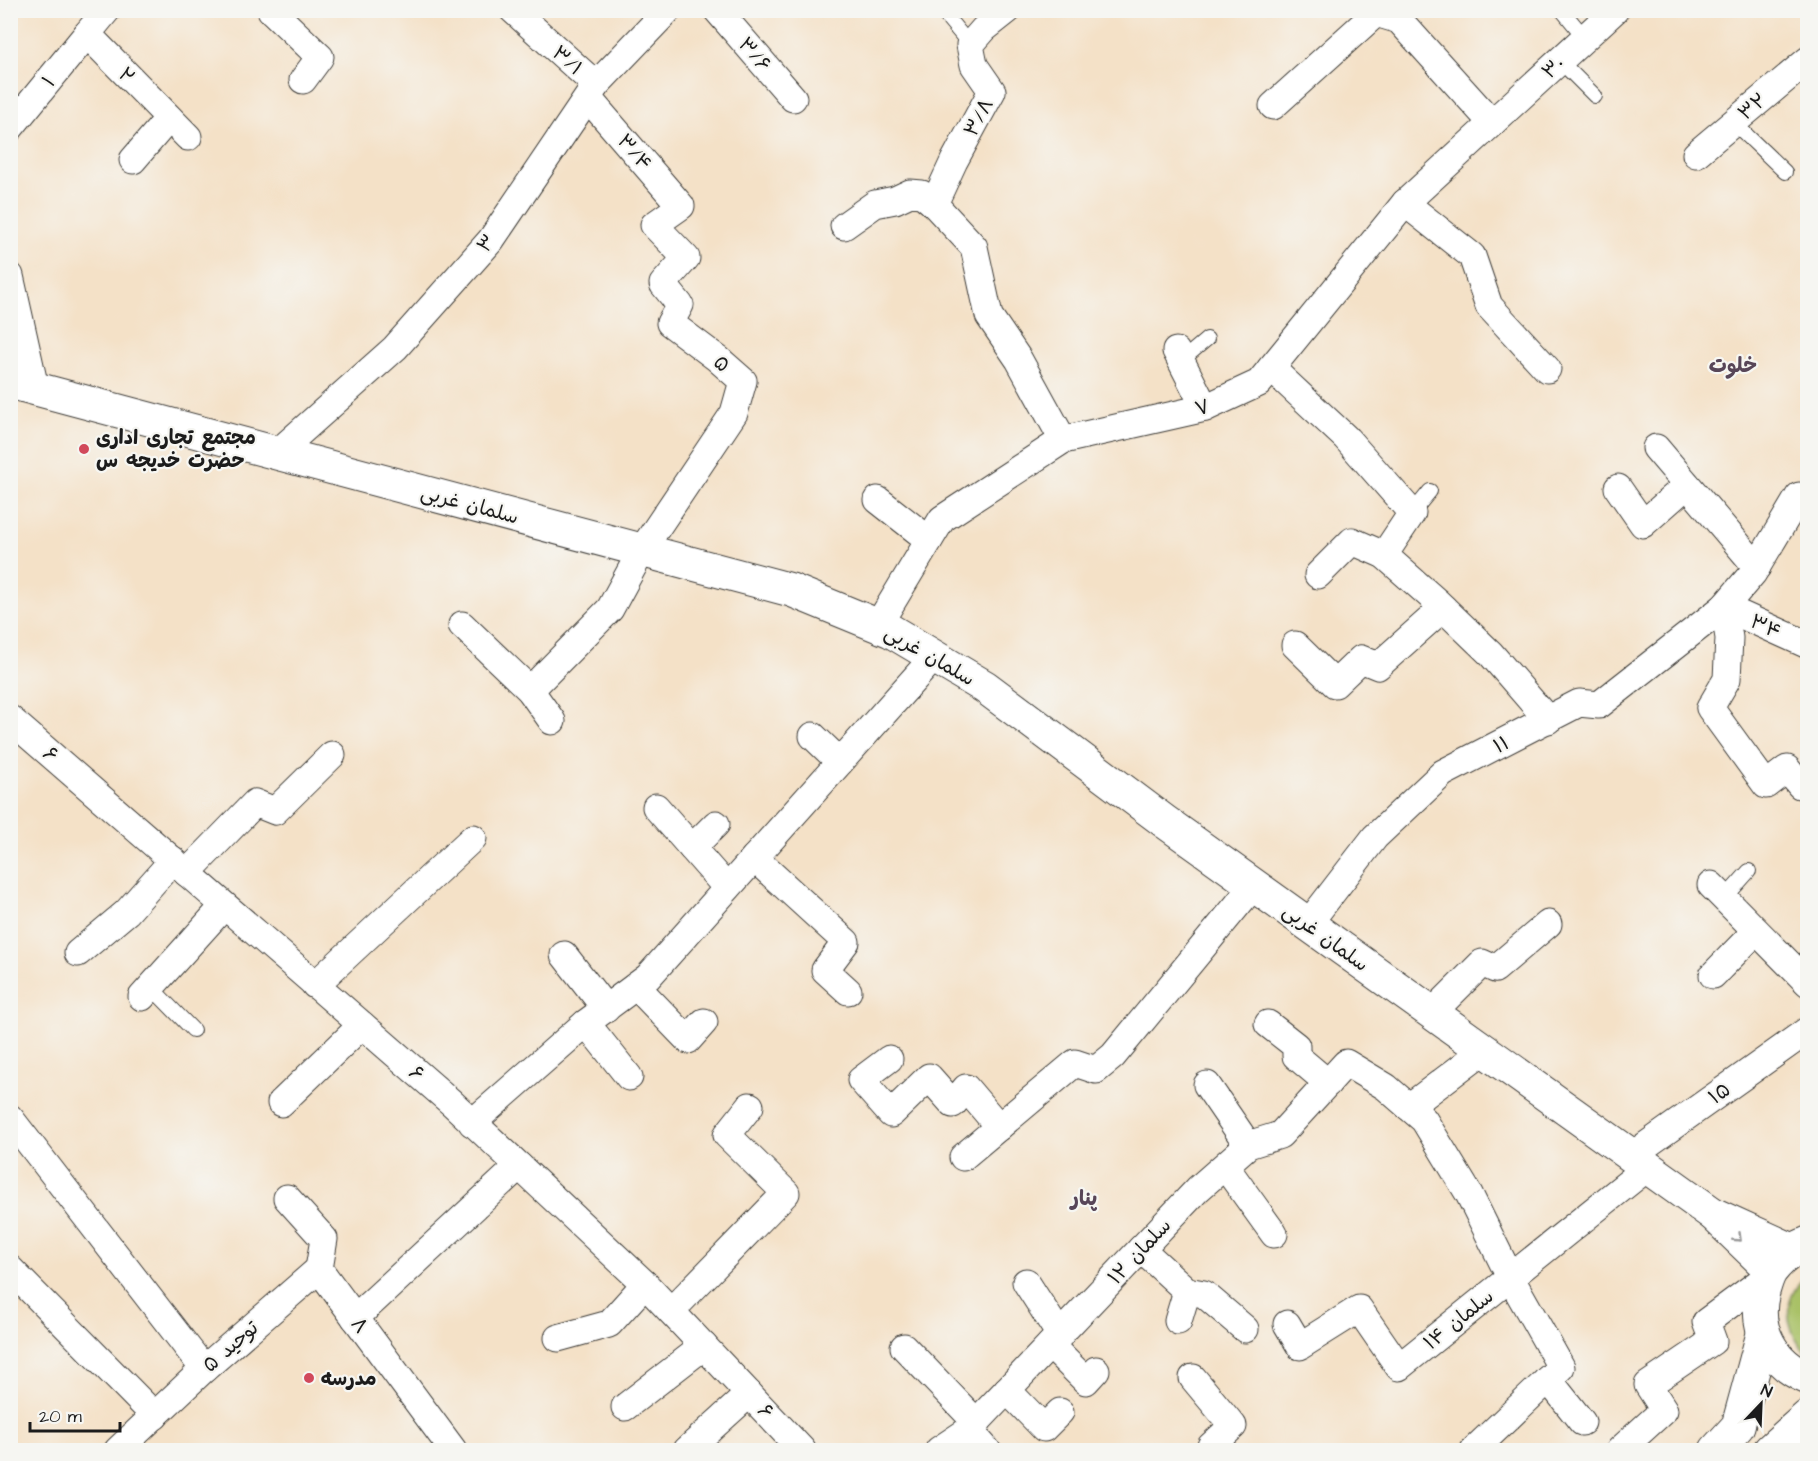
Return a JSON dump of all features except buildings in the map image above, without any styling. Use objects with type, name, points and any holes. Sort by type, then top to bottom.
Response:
[{"type":"main road","name":"سلمان غربی","points":[[23,385],[791,590],[878,625],[985,687],[1432,1013],[1713,1214],[1785,1260]]},
{"type":"main road","points":[[1716,1450],[1738,1426],[1763,1334],[1760,1305],[1785,1260]]},
{"type":"main road","points":[[1763,1334],[1776,1357],[1794,1373],[1808,1378]]},
{"type":"main road","points":[[1770,1450],[1808,1416]]},
{"type":"street","points":[[87,34],[106,10]]},
{"type":"street","points":[[271,10],[320,57],[303,80]]},
{"type":"street","name":"۳/۱","points":[[513,10],[592,92]]},
{"type":"street","name":"۳","points":[[277,453],[395,348],[483,248],[592,92],[668,10]]},
{"type":"street","name":"۳/۶","points":[[717,10],[793,98]]},
{"type":"street","points":[[970,45],[984,29],[1008,10]]},
{"type":"street","name":"۳۰","points":[[1492,123],[1615,10]]},
{"type":"street","points":[[1273,106],[1376,11],[1399,20],[1492,123]]},
{"type":"street","name":"۲","points":[[87,34],[189,137]]},
{"type":"street","name":"۱","points":[[10,128],[87,34]]},
{"type":"street","name":"۳/۸","points":[[934,204],[954,160],[992,91],[974,65],[970,45]]},
{"type":"street","name":"۳۲","points":[[1696,154],[1808,60]]},
{"type":"street","name":"۳/۴","points":[[592,92],[681,206]]},
{"type":"street","points":[[133,160],[170,118]]},
{"type":"street","name":"۷","points":[[878,625],[942,519],[1064,440],[1205,408],[1259,383],[1405,203],[1492,123]]},
{"type":"street","points":[[844,226],[875,204],[896,200],[910,193],[922,194],[934,204],[974,247],[989,316],[1019,360],[1064,440]]},
{"type":"street","points":[[1405,203],[1472,256],[1489,306],[1546,369]]},
{"type":"street","name":"۵","points":[[642,550],[734,412],[743,381],[670,323],[680,306],[663,284],[686,258],[654,225],[681,206]]},
{"type":"street","points":[[10,276],[23,385]]},
{"type":"street","points":[[1179,356],[1205,408]]},
{"type":"street","points":[[1271,369],[1346,438],[1412,513],[1384,555]]},
{"type":"street","points":[[1656,448],[1757,567]]},
{"type":"street","points":[[1618,488],[1643,524],[1688,485]]},
{"type":"street","name":"۱۱","points":[[1308,924],[1375,837],[1443,773],[1579,703],[1599,705],[1724,607],[1757,567],[1799,496]]},
{"type":"street","points":[[878,500],[929,540]]},
{"type":"street","points":[[1318,575],[1352,541],[1384,555],[1491,654],[1548,720]]},
{"type":"street","points":[[530,690],[610,609],[642,550]]},
{"type":"street","points":[[1724,607],[1729,638],[1727,679],[1710,708],[1766,785],[1787,769],[1800,785]]},
{"type":"street","name":"۳۴","points":[[1724,607],[1808,645]]},
{"type":"street","points":[[1295,645],[1335,684],[1361,659],[1378,666],[1443,608]]},
{"type":"street","points":[[462,626],[530,690],[552,721]]},
{"type":"street","points":[[472,1123],[596,1016],[648,977],[934,657]]},
{"type":"street","name":"۶","points":[[14,727],[362,1025],[519,1166],[645,1284],[801,1450]]},
{"type":"street","points":[[813,736],[840,762]]},
{"type":"street","points":[[78,954],[255,803],[274,811],[332,755]]},
{"type":"street","points":[[656,807],[727,888]]},
{"type":"street","points":[[692,848],[716,824]]},
{"type":"street","points":[[315,985],[473,838]]},
{"type":"street","points":[[754,858],[846,942],[825,970],[848,992]]},
{"type":"street","points":[[963,1157],[1074,1063],[1096,1070],[1113,1056],[1254,885]]},
{"type":"street","points":[[1717,892],[1808,983]]},
{"type":"street","points":[[147,992],[225,906]]},
{"type":"street","points":[[1432,1013],[1482,963],[1495,969],[1548,924]]},
{"type":"street","points":[[1713,975],[1756,932]]},
{"type":"street","points":[[564,955],[629,1077]]},
{"type":"street","points":[[636,986],[688,1040],[704,1022]]},
{"type":"street","points":[[1268,1024],[1296,1046],[1296,1056],[1337,1073],[1386,1087],[1424,1120],[1469,1194],[1510,1277],[1561,1367],[1487,1446]]},
{"type":"street","points":[[281,1103],[362,1025]]},
{"type":"street","name":"۱۵","points":[[1639,1161],[1808,1030]]},
{"type":"street","points":[[1409,1107],[1484,1050]]},
{"type":"street","points":[[889,1059],[861,1080],[891,1114],[929,1077],[953,1104],[966,1088],[999,1127]]},
{"type":"street","name":"سلمان ۱۲","points":[[939,1450],[973,1426],[1198,1189],[1248,1145],[1280,1136],[1337,1073]]},
{"type":"street","points":[[1206,1085],[1248,1145]]},
{"type":"street","points":[[671,1311],[786,1193],[727,1135],[750,1106]]},
{"type":"street","points":[[10,1118],[204,1369]]},
{"type":"street","name":"سلمان ۱۴","points":[[1287,1324],[1300,1346],[1359,1309],[1399,1367],[1510,1277],[1639,1161]]},
{"type":"street","points":[[355,1318],[519,1166]]},
{"type":"street","points":[[1225,1166],[1274,1234]]},
{"type":"street","points":[[287,1198],[324,1239],[319,1269]]},
{"type":"street","points":[[1141,1249],[1187,1291],[1204,1294],[1245,1329]]},
{"type":"street","points":[[1620,1450],[1664,1410],[1648,1385],[1713,1341],[1706,1322],[1785,1260]]},
{"type":"street","points":[[10,1269],[155,1416]]},
{"type":"street","name":"توحید ۵","points":[[118,1450],[204,1369],[319,1269]]},
{"type":"street","name":"۸","points":[[319,1269],[453,1450]]},
{"type":"street","points":[[1026,1282],[1055,1340],[1086,1381],[1096,1370]]},
{"type":"street","points":[[558,1338],[609,1324],[645,1284]]},
{"type":"street","points":[[1178,1321],[1187,1291]]},
{"type":"street","points":[[625,1407],[704,1346]]},
{"type":"street","points":[[904,1347],[973,1426],[987,1450]]},
{"type":"street","points":[[1193,1378],[1233,1426],[1211,1446],[1214,1450]]},
{"type":"street","points":[[1548,1379],[1582,1422]]},
{"type":"street","points":[[1007,1390],[1044,1428],[1060,1412]]},
{"type":"street","points":[[687,1450],[749,1394]]},
{"type":"lane","points":[[941,10],[970,45]]},
{"type":"lane","points":[[1562,10],[1585,38]]},
{"type":"lane","points":[[1560,61],[1594,96]]},
{"type":"lane","points":[[1733,122],[1785,172]]},
{"type":"lane","points":[[1179,356],[1207,339]]},
{"type":"lane","points":[[1412,513],[1430,491]]},
{"type":"lane","points":[[1717,892],[1749,871]]},
{"type":"lane","points":[[147,992],[193,1030]]},
{"type":"green space","points":[[1807,1275],[1807,1354],[1790,1325],[1789,1304],[1798,1284]]},
{"type":"place","name":"مجتمع تجاری اداری حضرت خدیجه س","points":[[84,449]]},
{"type":"place","name":"مدرسه","points":[[309,1378]]},
{"type":"district","name":"خلوت","points":[[1733,365]]},
{"type":"district","name":"پنار","points":[[1084,1198]]}]
